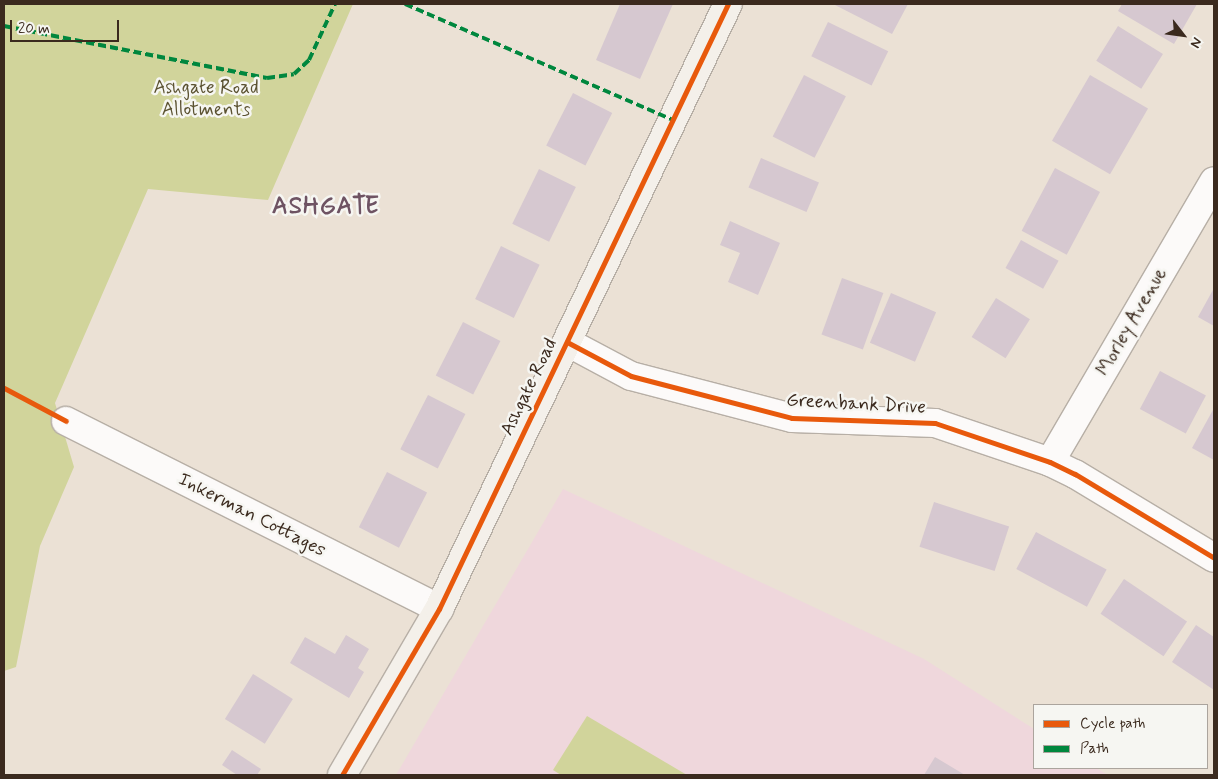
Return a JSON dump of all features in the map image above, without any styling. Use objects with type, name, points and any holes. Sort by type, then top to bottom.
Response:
[{"type":"street","name":"Ashgate Road","points":[[342,775],[439,609],[728,4]]},
{"type":"street","name":"Morley Avenue","points":[[1050,462],[1214,181]]},
{"type":"street","name":"Greenbank Drive","points":[[567,342],[631,376],[716,400],[792,418],[935,423],[1050,462],[1214,558]]},
{"type":"street","name":"Inkerman Cottages","points":[[66,421],[439,609]]},
{"type":"shaded area","points":[[563,489],[924,659],[1033,728],[1033,769],[1098,769],[1108,775],[396,775]]},
{"type":"green space","name":"Ashgate Road Allotments","points":[[4,4],[353,4],[268,200],[148,189],[55,403],[74,467],[40,546],[16,667],[4,671]]},
{"type":"green space","points":[[587,716],[687,775],[561,775],[553,770]]},
{"type":"building","points":[[620,4],[673,4],[640,79],[596,60]]},
{"type":"building","points":[[833,4],[908,4],[892,34]]},
{"type":"building","points":[[1122,4],[1197,4],[1174,44],[1118,11]]},
{"type":"building","points":[[828,22],[888,51],[872,86],[811,56]]},
{"type":"building","points":[[1118,26],[1163,54],[1141,89],[1096,61]]},
{"type":"building","points":[[804,75],[846,96],[815,158],[773,136]]},
{"type":"building","points":[[1090,75],[1148,108],[1110,174],[1052,141]]},
{"type":"building","points":[[573,93],[612,113],[585,166],[546,146]]},
{"type":"building","points":[[761,158],[819,183],[806,212],[748,187]]},
{"type":"building","points":[[1055,168],[1100,192],[1067,255],[1022,231]]},
{"type":"building","points":[[539,169],[576,187],[549,242],[512,224]]},
{"type":"building","points":[[730,221],[780,243],[758,295],[728,282],[740,253],[720,245]]},
{"type":"building","points":[[1021,240],[1059,261],[1043,289],[1005,268]]},
{"type":"building","points":[[501,246],[540,265],[514,318],[475,299]]},
{"type":"building","points":[[842,278],[883,293],[863,349],[821,334]]},
{"type":"building","points":[[1214,288],[1214,326],[1198,317]]},
{"type":"building","points":[[891,293],[936,312],[915,362],[870,343]]},
{"type":"building","points":[[996,298],[1030,319],[1006,358],[972,337]]},
{"type":"building","points":[[463,322],[500,341],[473,395],[436,375]]},
{"type":"building","points":[[1160,371],[1206,395],[1186,433],[1140,409]]},
{"type":"building","points":[[428,395],[465,414],[438,468],[400,449]]},
{"type":"building","points":[[1214,408],[1214,460],[1192,448]]},
{"type":"building","points":[[387,472],[427,492],[399,548],[359,527]]},
{"type":"building","points":[[934,502],[1009,526],[995,571],[919,547]]},
{"type":"building","points":[[1036,532],[1107,570],[1087,607],[1016,569]]},
{"type":"building","points":[[1124,579],[1187,621],[1164,656],[1101,614]]},
{"type":"building","points":[[1196,625],[1214,637],[1214,690],[1172,662]]},
{"type":"building","points":[[346,635],[369,649],[358,668],[364,672],[349,698],[290,663],[305,637],[335,654]]},
{"type":"building","points":[[253,674],[293,699],[265,744],[225,719]]},
{"type":"building","points":[[232,750],[261,769],[257,775],[237,775],[222,765]]},
{"type":"building","points":[[935,757],[965,775],[924,775]]},
{"type":"marked path","points":[[4,26],[267,78],[294,74],[309,60],[335,4]]},
{"type":"marked path","points":[[405,4],[673,120]]},
{"type":"cycle path","points":[[342,775],[439,609],[728,4]]},
{"type":"cycle path","points":[[567,342],[631,376],[792,418],[935,423],[1050,462],[1075,474],[1214,558]]},
{"type":"cycle path","points":[[4,388],[66,421]]},
{"type":"district","name":"ASHGATE","points":[[326,207]]}]
